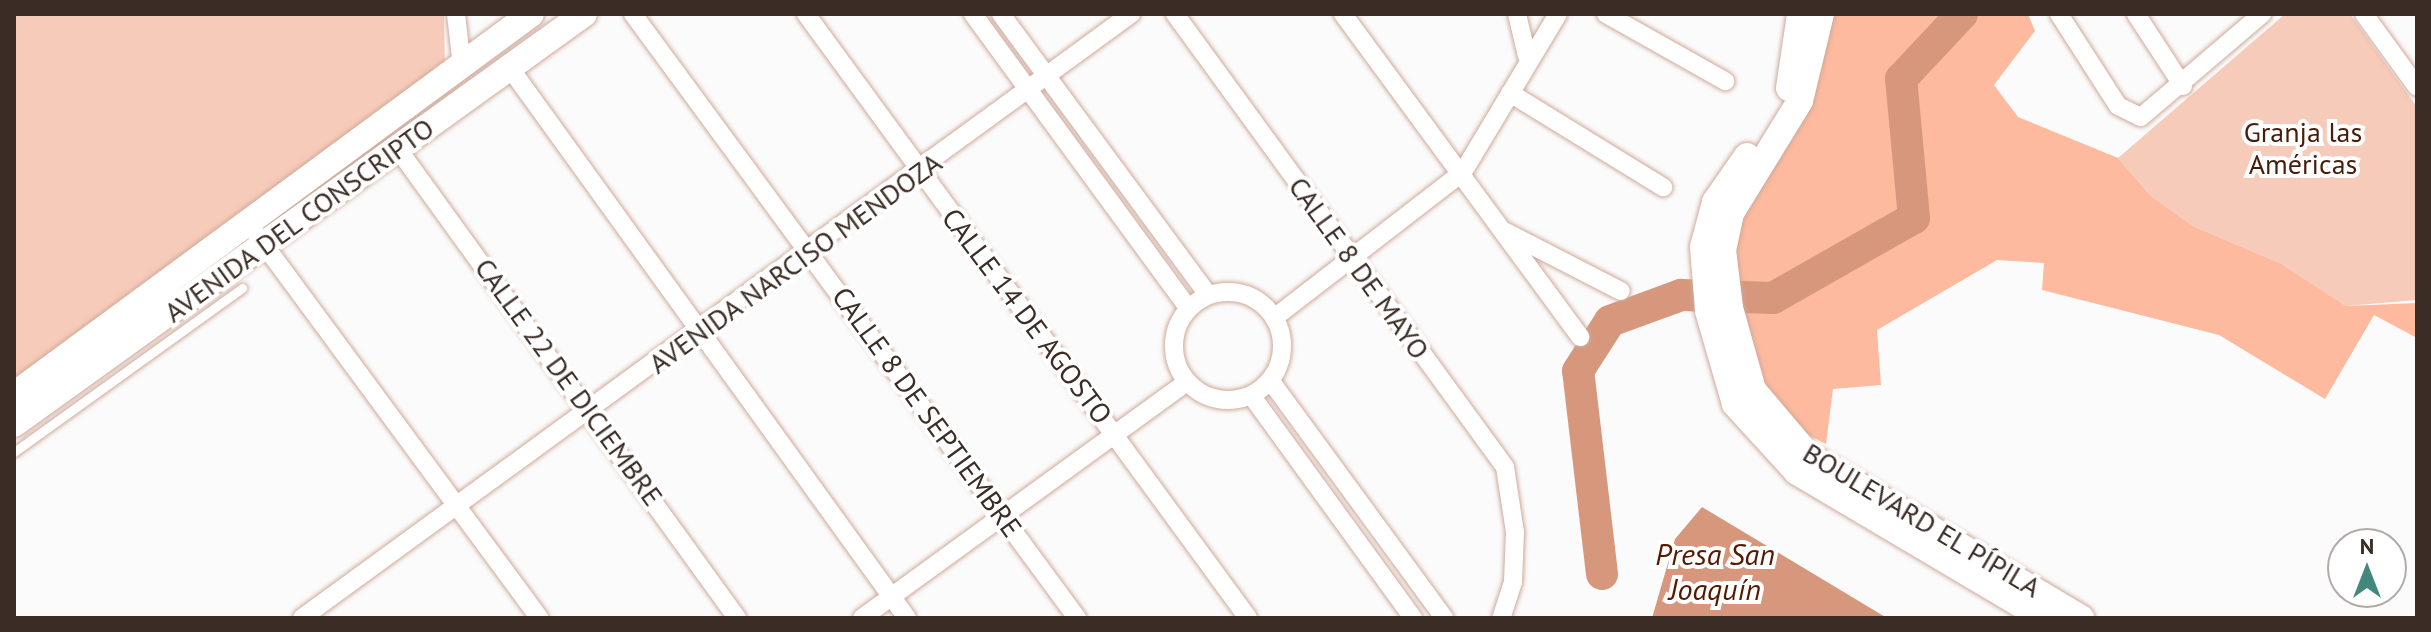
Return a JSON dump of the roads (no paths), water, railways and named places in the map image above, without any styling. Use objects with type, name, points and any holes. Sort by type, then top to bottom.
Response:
[{"type":"street","points":[[456,14],[462,67]]},
{"type":"street","name":"AVENIDA DEL CONSCRIPTO","points":[[14,395],[531,14]]},
{"type":"street","name":"AVENIDA DEL CONSCRIPTO","points":[[14,424],[584,14]]},
{"type":"street","name":"CALLE 8 DE SEPTIEMBRE","points":[[633,14],[810,249],[1077,618]]},
{"type":"street","name":"CALLE 14 DE AGOSTO","points":[[806,14],[1248,618]]},
{"type":"street","points":[[973,14],[1188,308]]},
{"type":"street","points":[[1001,14],[1208,295]]},
{"type":"street","name":"AVENIDA NARCISO MENDOZA","points":[[302,618],[920,172],[1131,14]]},
{"type":"street","name":"CALLE 8 DE MAYO","points":[[1175,14],[1505,467],[1515,532],[1513,582],[1501,618]]},
{"type":"street","points":[[1343,14],[1463,172],[1580,337]]},
{"type":"street","points":[[1517,14],[1527,56]]},
{"type":"street","points":[[1274,318],[1463,172],[1510,93],[1527,56],[1558,14]]},
{"type":"street","points":[[1606,14],[1725,81]]},
{"type":"street","name":"BOULEVARD EL PÍPILA","points":[[1800,14],[1788,91],[1715,202],[1703,247],[1714,282],[1735,404],[1765,446],[1846,503],[2044,618]]},
{"type":"street","name":"BOULEVARD EL PÍPILA","points":[[1714,282],[1731,213],[1800,101],[1821,14]]},
{"type":"street","points":[[2059,14],[2126,114],[2149,114],[2262,14]]},
{"type":"street","points":[[2136,14],[2183,86]]},
{"type":"street","points":[[2364,14],[2417,87]]},
{"type":"street","points":[[510,68],[907,618]]},
{"type":"street","points":[[1510,93],[1663,187]]},
{"type":"street","name":"CALLE 22 DE DICIEMBRE","points":[[398,149],[592,410],[737,618]]},
{"type":"street","points":[[249,223],[539,618]]},
{"type":"street","points":[[1502,231],[1621,291]]},
{"type":"street","points":[[1208,295],[1245,295],[1274,318],[1282,349],[1270,380],[1251,395],[1217,399],[1187,382],[1173,345],[1188,308],[1208,295]]},
{"type":"street","name":"BOULEVARD EL PÍPILA","points":[[1719,310],[1753,390],[1809,456],[2081,618]]},
{"type":"street","points":[[1270,380],[1444,618]]},
{"type":"street","points":[[862,618],[1187,382]]},
{"type":"street","points":[[1251,395],[1413,618]]},
{"type":"lane","points":[[14,452],[242,288]]},
{"type":"water","name":"Presa San Joaquín","points":[[1702,507],[1887,618],[1652,618],[1675,539]]},
{"type":"waterway","points":[[1602,574],[1578,371],[1610,321],[1681,295],[1773,298],[1914,218],[1901,79],[1962,14]]},
{"type":"park label","name":"Granja las Américas","points":[[2303,148]]}]
